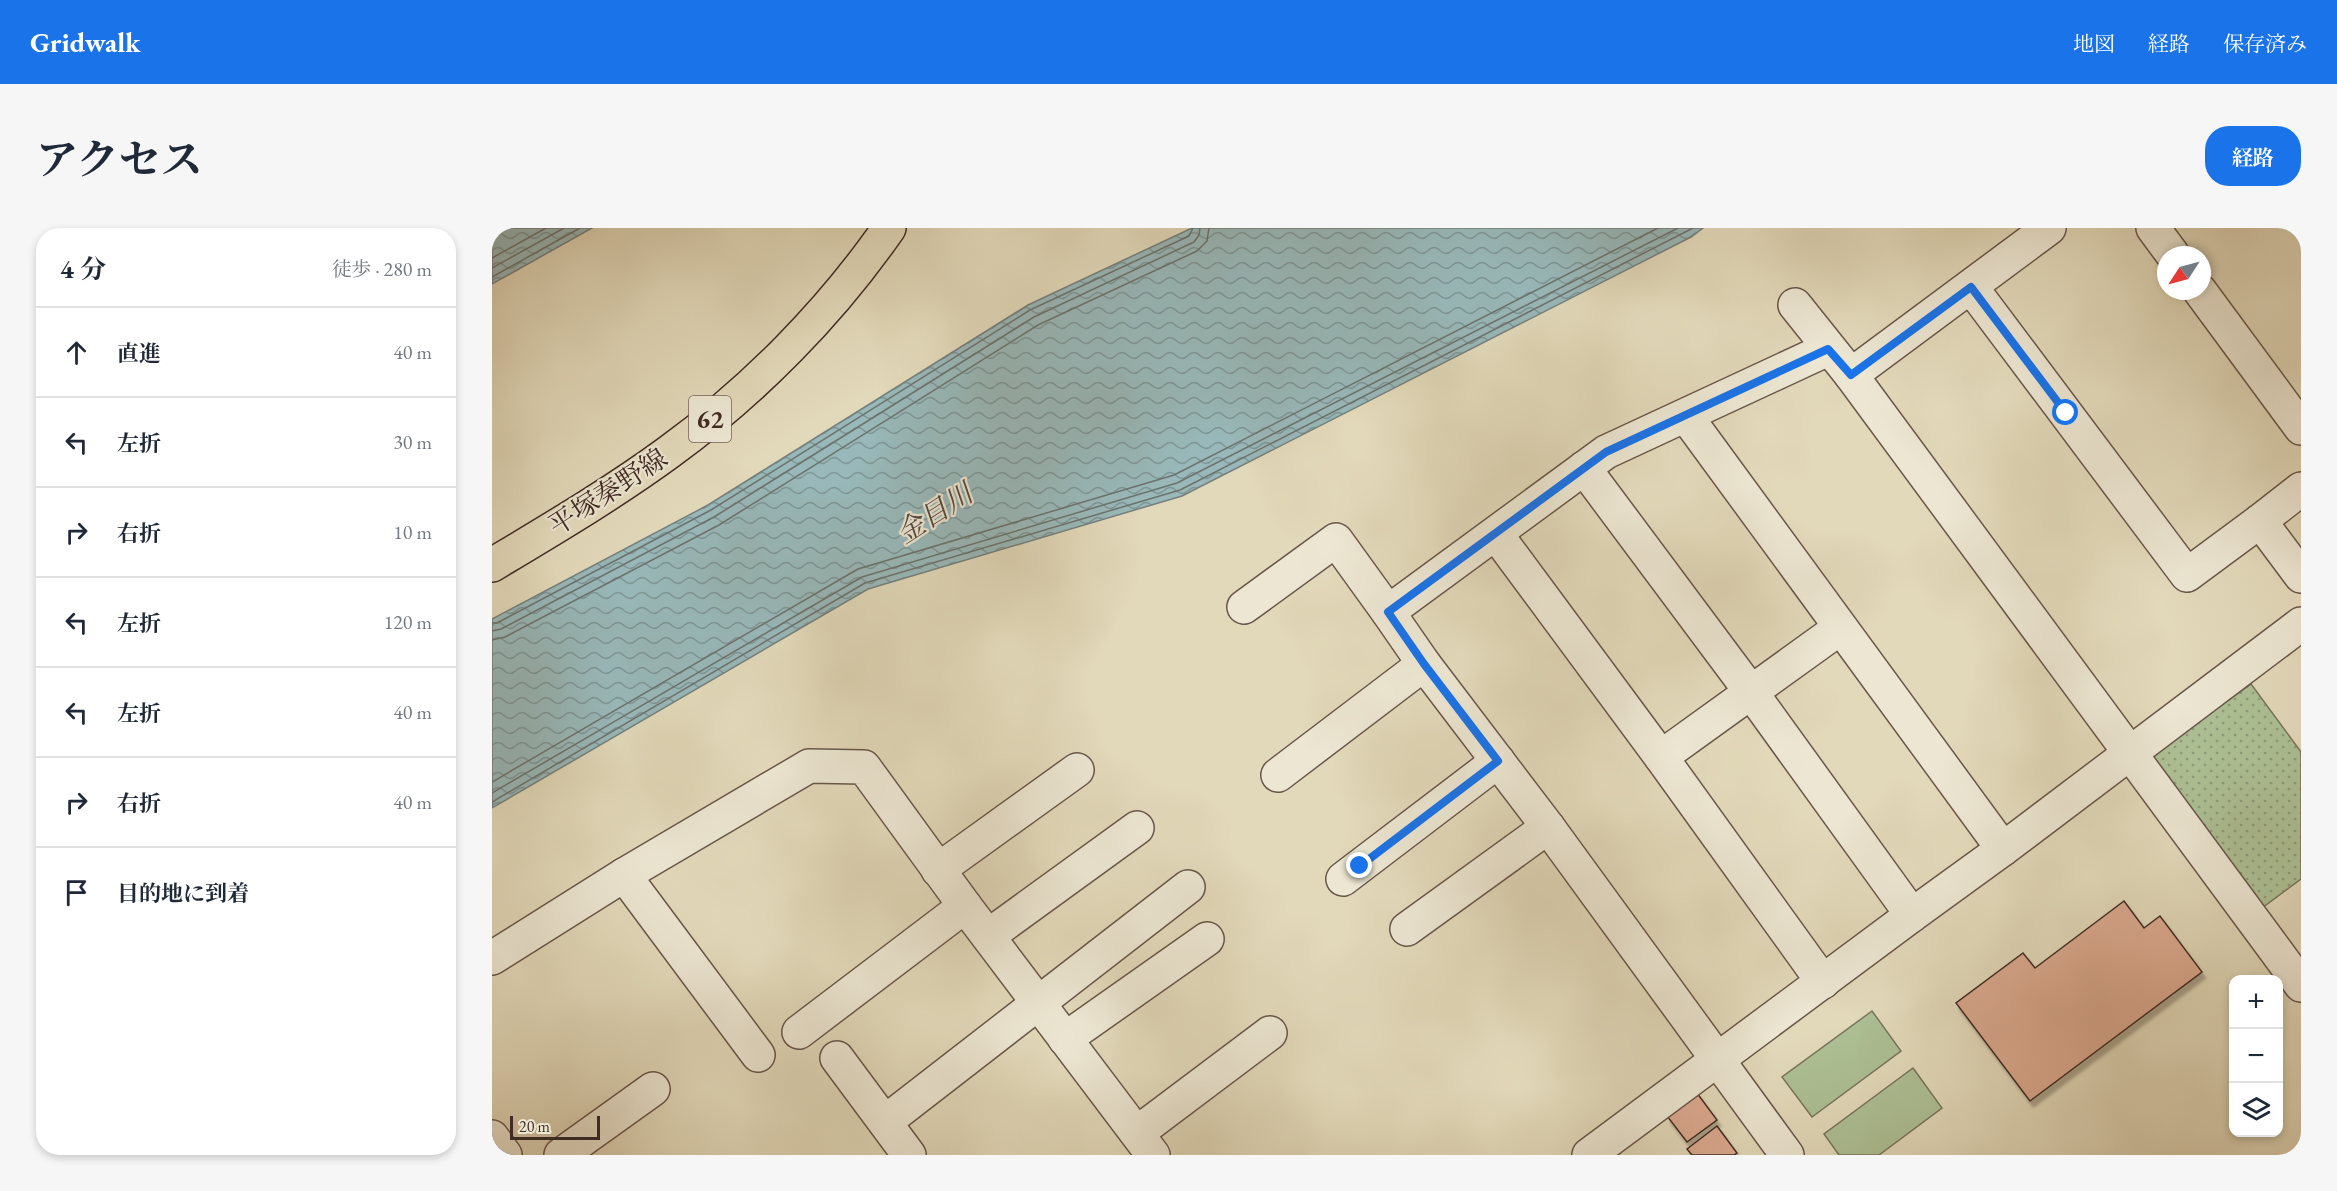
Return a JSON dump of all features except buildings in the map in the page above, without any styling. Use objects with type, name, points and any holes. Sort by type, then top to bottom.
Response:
[{"type":"main road","name":"平塚秦野線","points":[[492,565],[634,477],[734,400],[792,345],[845,284],[889,228]]},
{"type":"street","points":[[1851,375],[2049,228]]},
{"type":"street","points":[[2153,228],[2166,246]]},
{"type":"street","points":[[1971,287],[2187,575],[2301,489]]},
{"type":"street","points":[[2207,300],[2301,428]]},
{"type":"street","points":[[1795,306],[1851,375],[2301,986]]},
{"type":"street","points":[[1388,612],[1606,452],[1828,349]]},
{"type":"street","points":[[1686,416],[2003,849]]},
{"type":"street","points":[[1584,468],[1751,692],[1912,915]]},
{"type":"street","points":[[2260,521],[2301,576]]},
{"type":"street","points":[[1496,534],[1661,757],[1823,982]]},
{"type":"street","points":[[1244,607],[1336,540],[1424,664],[1548,827],[1787,1155]]},
{"type":"street","points":[[1589,1155],[2003,849],[2301,624]]},
{"type":"street","points":[[1661,757],[1840,628]]},
{"type":"street","points":[[1278,775],[1424,664]]},
{"type":"street","points":[[1343,879],[1498,761]]},
{"type":"street","points":[[492,958],[624,875],[810,766],[864,767],[938,870],[1145,1144],[1270,1033]]},
{"type":"street","points":[[938,870],[1077,770]]},
{"type":"street","points":[[1407,929],[1548,827]]},
{"type":"street","points":[[988,936],[1137,828]]},
{"type":"street","points":[[624,875],[758,1054]]},
{"type":"street","points":[[885,1122],[1188,887]]},
{"type":"street","points":[[800,1032],[965,906]]},
{"type":"street","points":[[1065,1039],[1207,939]]},
{"type":"street","points":[[837,1058],[909,1155]]},
{"type":"street","points":[[561,1155],[653,1089]]},
{"type":"street","points":[[492,1138],[505,1155]]},
{"type":"green space","points":[[2251,684],[2301,752],[2301,879],[2262,908],[2151,756]]},
{"type":"green space","points":[[1872,1011],[1901,1051],[1812,1117],[1782,1077]]},
{"type":"green space","points":[[1913,1068],[1942,1108],[1879,1155],[1839,1155],[1824,1134]]},
{"type":"water","points":[[492,228],[592,228],[492,284]]},
{"type":"water","name":"金目川","points":[[1192,228],[1703,228],[1691,237],[1182,496],[868,589],[492,808],[492,619],[708,505],[1028,305]]},
{"type":"route","points":[[1360,866],[1498,761],[1424,664],[1388,612],[1606,452],[1828,349],[1851,375],[1971,287],[2066,413]]}]
